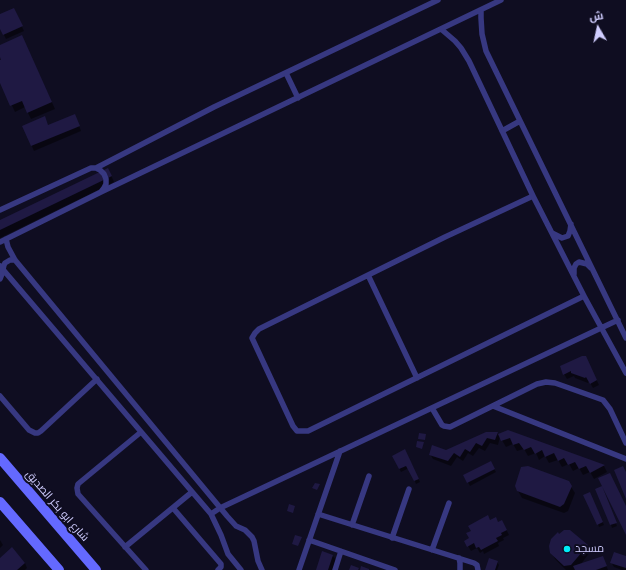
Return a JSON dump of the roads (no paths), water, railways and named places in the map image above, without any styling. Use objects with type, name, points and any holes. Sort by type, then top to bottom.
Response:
[{"type":"main road","name":"شارع ابو بكر الصديق","points":[[0,458],[96,570]]},
{"type":"main road","points":[[0,502],[59,570]]},
{"type":"lane","points":[[0,210],[86,170],[96,168],[214,107],[438,0]]},
{"type":"lane","points":[[0,242],[501,0]]},
{"type":"lane","points":[[481,10],[481,30],[486,51],[626,338]]},
{"type":"lane","points":[[441,29],[455,41],[465,54],[552,233],[626,373]]},
{"type":"lane","points":[[286,73],[298,98]]},
{"type":"lane","points":[[502,131],[520,121]]},
{"type":"lane","points":[[96,168],[104,174],[106,179],[106,184],[101,192]]},
{"type":"lane","points":[[534,196],[444,237],[259,329],[252,338],[293,426],[297,431],[308,431],[584,296]]},
{"type":"lane","points":[[552,233],[562,238],[568,236],[571,224]]},
{"type":"lane","points":[[6,239],[8,247],[15,260],[220,508],[236,526],[245,530],[252,537],[258,561],[262,570]]},
{"type":"lane","points":[[1,267],[8,261],[15,260]]},
{"type":"lane","points":[[574,275],[574,268],[578,262],[587,264],[593,269]]},
{"type":"lane","points":[[0,279],[2,274],[1,267]]},
{"type":"lane","points":[[1,267],[211,514],[228,554],[241,570]]},
{"type":"lane","points":[[368,275],[417,378]]},
{"type":"lane","points":[[211,514],[220,508],[618,320]]},
{"type":"lane","points":[[0,396],[29,430],[35,433],[41,431],[97,379]]},
{"type":"lane","points":[[432,408],[442,425],[447,427],[537,384],[550,382],[560,384],[603,400],[608,406],[626,443]]},
{"type":"lane","points":[[493,406],[626,459]]},
{"type":"lane","points":[[141,432],[77,486],[78,494],[146,570]]},
{"type":"lane","points":[[299,570],[340,451]]},
{"type":"lane","points":[[352,525],[369,476]]},
{"type":"lane","points":[[392,538],[409,489]]},
{"type":"lane","points":[[126,547],[192,492]]},
{"type":"lane","points":[[432,550],[449,503]]},
{"type":"lane","points":[[173,508],[221,564],[221,567],[218,570]]},
{"type":"lane","points":[[318,514],[474,563],[478,570]]},
{"type":"lane","points":[[309,540],[382,568],[395,570]]},
{"type":"lane","points":[[335,570],[341,551]]},
{"type":"lane","points":[[459,558],[460,570]]},
{"type":"place","name":"مسجد","points":[[567,549]]}]
